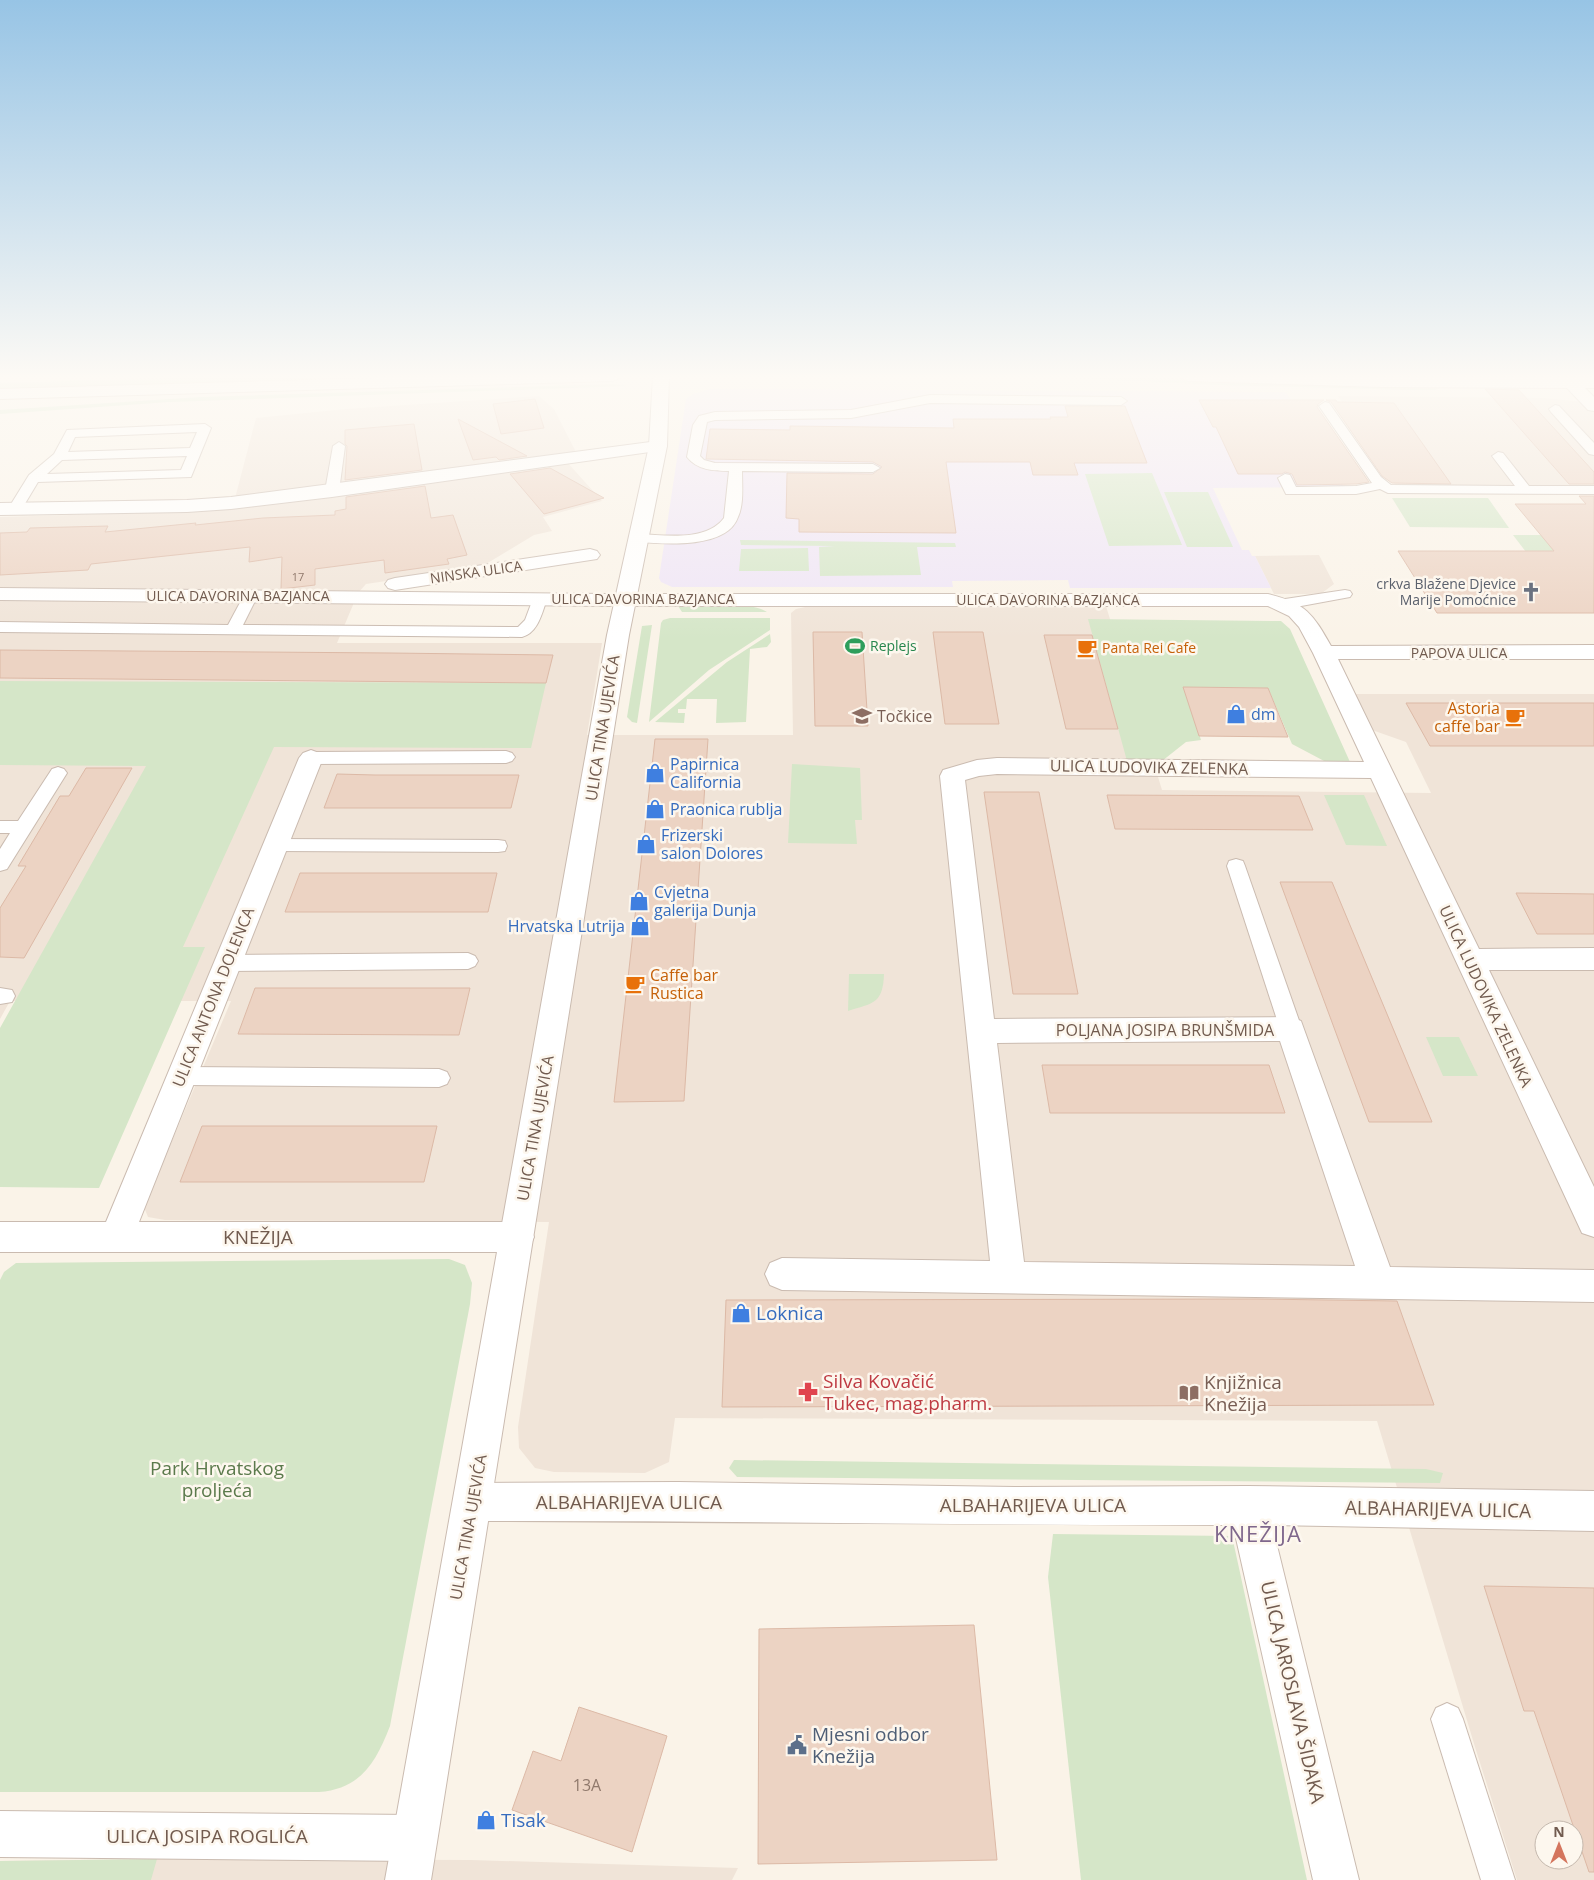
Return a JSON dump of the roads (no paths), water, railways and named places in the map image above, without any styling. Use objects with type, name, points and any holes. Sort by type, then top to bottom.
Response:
[{"type":"street","points":[[7,509],[188,506],[332,491],[530,464]]},
{"type":"street","name":"ULICA TINA UJEVIĆA","points":[[411,1859],[473,1502],[618,635],[654,464]]},
{"type":"street","name":"NINSKA ULICA","points":[[366,596],[368,592],[382,586],[590,555]]},
{"type":"street","name":"ULICA DAVORINA BAZJANCA","points":[[0,594],[539,599],[1268,600],[1285,604]]},
{"type":"street","name":"ULICA LUDOVIKA ZELENKA","points":[[1285,604],[1302,616],[1324,653],[1594,1222]]},
{"type":"street","name":"PAPOVA ULICA","points":[[1324,653],[1594,652]]},
{"type":"street","name":"ULICA ANTONA DOLENCA","points":[[116,1237],[311,758]]},
{"type":"street","name":"ULICA LUDOVIKA ZELENKA","points":[[981,1031],[952,776],[977,768],[997,766],[1378,770]]},
{"type":"street","points":[[1469,960],[1594,959]]},
{"type":"street","name":"POLJANA JOSIPA BRUNŠMIDA","points":[[981,1031],[1291,1029],[1378,1283]]},
{"type":"street","points":[[981,1031],[1009,1278]]},
{"type":"street","name":"KNEŽIJA","points":[[0,1237],[517,1237]]},
{"type":"street","points":[[782,1274],[1594,1286]]},
{"type":"street","name":"ALBAHARIJEVA ULICA","points":[[473,1502],[678,1501],[1014,1506],[1247,1505],[1594,1512]]},
{"type":"street","name":"ULICA JAROSLAVA ŠIDAKA","points":[[1247,1505],[1262,1561],[1336,1880]]},
{"type":"street","name":"ULICA JOSIPA ROGLIĆA","points":[[0,1834],[411,1859]]},
{"type":"lane","points":[[7,509],[34,478],[50,464]]},
{"type":"lane","points":[[34,478],[186,474],[191,464]]},
{"type":"lane","points":[[332,491],[336,464]]},
{"type":"lane","points":[[703,464],[715,467],[736,468],[874,468]]},
{"type":"lane","points":[[1365,464],[1376,480],[1388,489],[1594,490]]},
{"type":"lane","points":[[1504,464],[1525,490]]},
{"type":"lane","points":[[639,538],[691,539],[722,531],[731,519],[736,468]]},
{"type":"lane","points":[[1285,478],[1291,491],[1356,490],[1382,485]]},
{"type":"lane","points":[[1285,604],[1345,594]]},
{"type":"lane","points":[[233,630],[250,597]]},
{"type":"lane","points":[[0,627],[522,632],[532,621],[539,599]]},
{"type":"lane","points":[[311,758],[506,757]]},
{"type":"lane","points":[[0,864],[58,773]]},
{"type":"lane","points":[[0,827],[23,827]]},
{"type":"lane","points":[[275,845],[498,846]]},
{"type":"lane","points":[[1236,866],[1291,1029]]},
{"type":"lane","points":[[228,963],[468,961]]},
{"type":"lane","points":[[182,1076],[439,1078]]},
{"type":"lane","points":[[1447,1719],[1498,1880]]},
{"type":"place","name":"crkva Blažene Djevice Marije Pomoćnice","points":[[1531,592]]},
{"type":"place","name":"Replejs","points":[[855,646]]},
{"type":"place","name":"Panta Rei Cafe","points":[[1087,648]]},
{"type":"place","name":"dm","points":[[1236,714]]},
{"type":"place","name":"Točkice","points":[[862,716]]},
{"type":"place","name":"Astoria caffe bar","points":[[1515,717]]},
{"type":"place","name":"Papirnica California","points":[[655,773]]},
{"type":"place","name":"Praonica rublja","points":[[655,809]]},
{"type":"place","name":"Frizerski salon Dolores","points":[[646,844]]},
{"type":"place","name":"Cvjetna galerija Dunja","points":[[639,901]]},
{"type":"place","name":"Hrvatska Lutrija","points":[[640,926]]},
{"type":"place","name":"Caffe bar Rustica","points":[[635,984]]},
{"type":"place","name":"Loknica","points":[[741,1313]]},
{"type":"place","name":"Silva Kovačić Tukec, mag.pharm.","points":[[808,1392]]},
{"type":"place","name":"Knjižnica Knežija","points":[[1189,1393]]},
{"type":"place","name":"Mjesni odbor Knežija","points":[[797,1745]]},
{"type":"place","name":"Tisak","points":[[486,1820]]},
{"type":"district","name":"KNEŽIJA","points":[[1258,1534]]},
{"type":"park label","name":"Park Hrvatskog proljeća","points":[[217,1479]]}]
